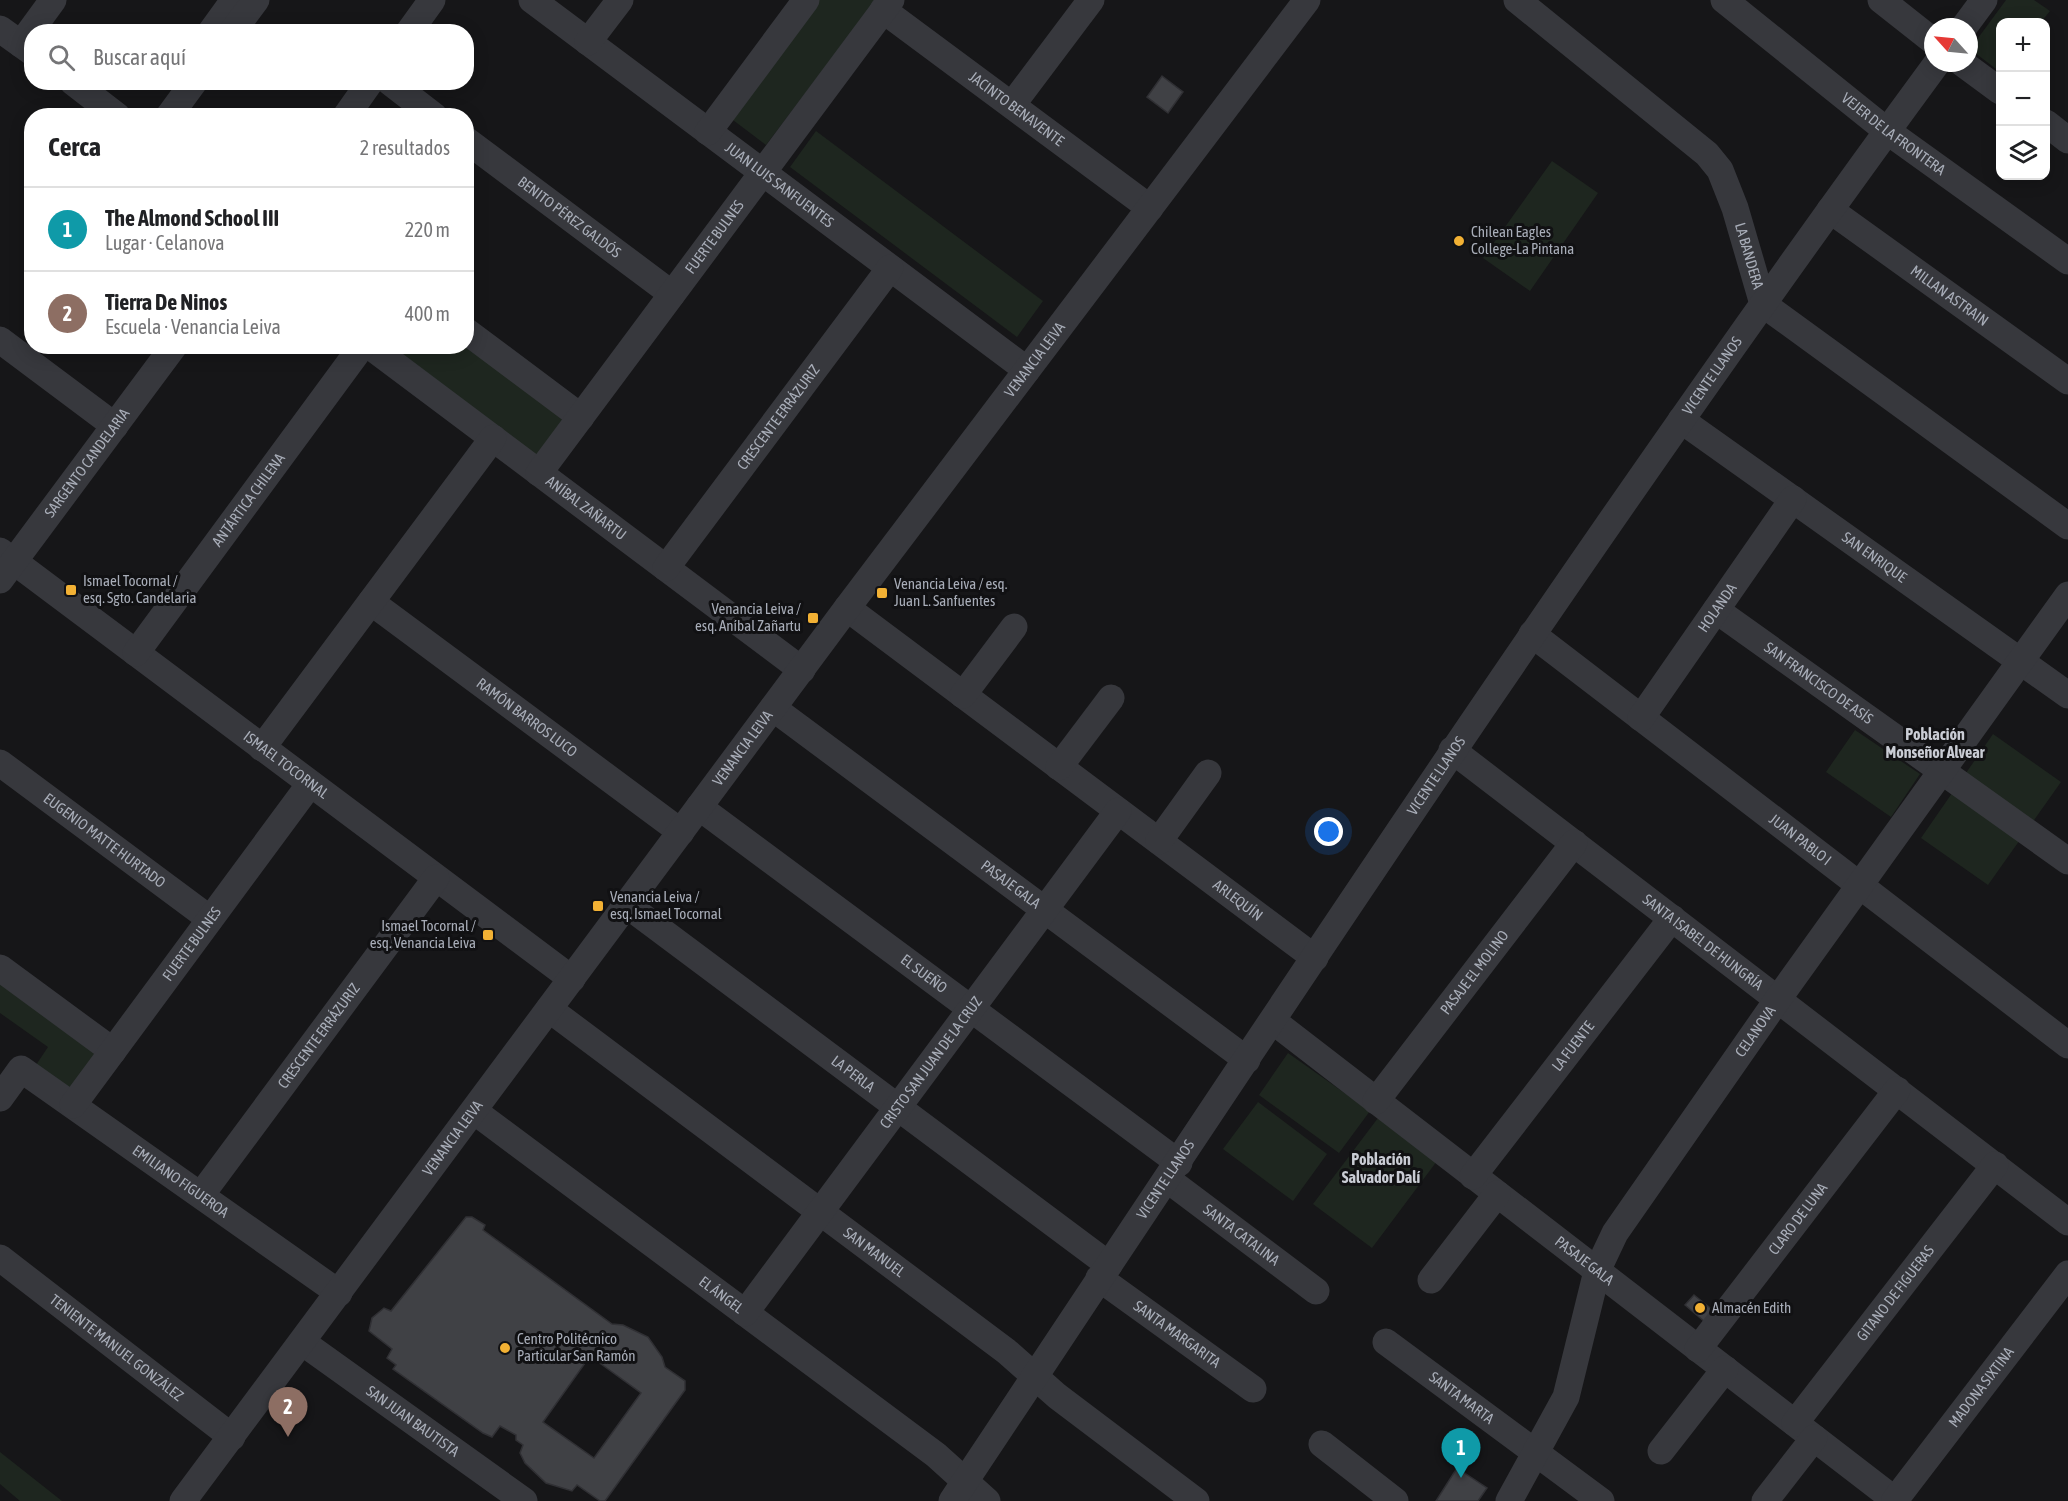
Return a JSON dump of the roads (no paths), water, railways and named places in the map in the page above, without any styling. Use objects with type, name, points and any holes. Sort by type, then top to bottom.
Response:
[{"type":"street","points":[[32,24],[53,0]]},
{"type":"street","points":[[217,24],[234,0]]},
{"type":"street","points":[[238,24],[256,0]]},
{"type":"street","points":[[414,24],[432,0]]},
{"type":"street","name":"JUAN LUIS SANFUENTES","points":[[532,0],[1027,370]]},
{"type":"street","points":[[588,42],[620,0]]},
{"type":"street","points":[[708,132],[806,0]]},
{"type":"street","points":[[1012,105],[1091,0]]},
{"type":"street","name":"VENANCIA LEIVA","points":[[183,1501],[847,608],[1307,0]]},
{"type":"street","name":"LA BANDERA","points":[[1517,0],[1707,154],[1720,170],[1735,208],[1763,304],[2068,526]]},
{"type":"street","name":"VEJER DE LA FRONTERA","points":[[1724,0],[1887,131],[2068,261]]},
{"type":"street","points":[[1881,0],[1924,34]]},
{"type":"street","points":[[1971,18],[1984,0]]},
{"type":"street","name":"JACINTO BENAVENTE","points":[[887,5],[1012,105],[1150,208]]},
{"type":"street","name":"FUERTE BULNES","points":[[539,473],[887,5]]},
{"type":"street","name":"VICENTE LLANOS","points":[[959,1491],[1034,1374],[1173,1171],[1452,750],[1763,304],[1930,72]]},
{"type":"street","points":[[1975,72],[1996,87]]},
{"type":"street","points":[[83,90],[107,108]]},
{"type":"street","points":[[154,108],[167,90]]},
{"type":"street","points":[[175,108],[188,90]]},
{"type":"street","points":[[352,108],[364,90]]},
{"type":"street","points":[[400,90],[424,108]]},
{"type":"street","name":"BENITO PÉREZ GALDÓS","points":[[474,146],[672,294]]},
{"type":"street","name":"MILLAN ASTRAIN","points":[[1830,210],[2068,381]]},
{"type":"street","name":"CRESCENTE ERRÁZURIZ","points":[[666,568],[890,268]]},
{"type":"street","points":[[474,337],[581,417]]},
{"type":"street","points":[[0,340],[115,426]]},
{"type":"street","name":"SARGENTO CANDELARIA","points":[[5,564],[115,426],[168,354]]},
{"type":"street","name":"ANTÁRTICA CHILENA","points":[[136,653],[356,354]]},
{"type":"street","name":"ANÍBAL ZAÑARTU","points":[[381,354],[802,670]]},
{"type":"street","name":"SAN ENRIQUE","points":[[1682,420],[2068,694]]},
{"type":"street","points":[[262,748],[493,438]]},
{"type":"street","name":"HOLANDA","points":[[1641,718],[1793,499]]},
{"type":"street","name":"ISMAEL TOCORNAL","points":[[5,564],[136,653],[572,979]]},
{"type":"street","name":"CELANOVA","points":[[1509,1501],[1538,1452],[1566,1397],[1597,1271],[1615,1233],[1778,999],[2068,595]]},
{"type":"street","name":"RAMÓN BARROS LUCO","points":[[371,602],[681,832]]},
{"type":"street","name":"ARLEQUÍN","points":[[847,608],[1315,958]]},
{"type":"street","name":"SAN FRANCISCO DE ASÍS","points":[[1716,610],[2068,861]]},
{"type":"street","points":[[963,695],[1014,627]]},
{"type":"street","name":"JUAN PABLO I","points":[[1532,634],[2068,1045]]},
{"type":"street","points":[[1059,767],[1111,698]]},
{"type":"street","name":"PASAJE GALA","points":[[773,708],[1247,1060]]},
{"type":"street","name":"SANTA ISABEL DE HUNGRÍA","points":[[1452,750],[2068,1222]]},
{"type":"street","name":"EUGENIO MATTE HURTADO","points":[[0,763],[210,919]]},
{"type":"street","points":[[1158,841],[1208,773]]},
{"type":"street","name":"FUERTE BULNES","points":[[73,1105],[310,784]]},
{"type":"street","name":"EL SUEÑO","points":[[699,807],[971,1009],[1173,1171]]},
{"type":"street","name":"CRISTO SAN JUAN DE LA CRUZ","points":[[745,1313],[1118,811]]},
{"type":"street","name":"PASAJE EL MOLINO","points":[[1376,1101],[1574,843]]},
{"type":"street","name":"CRESCENTE ERRÁZURIZ","points":[[201,1195],[436,878]]},
{"type":"street","name":"LA PERLA","points":[[627,905],[898,1107],[1104,1271]]},
{"type":"street","name":"LA FUENTE","points":[[1473,1176],[1672,918]]},
{"type":"street","points":[[0,968],[113,1051]]},
{"type":"street","name":"SAN MANUEL","points":[[549,1009],[1034,1374],[1057,1396],[1197,1501]]},
{"type":"street","name":"PASAJE GALA","points":[[1273,1021],[1896,1500]]},
{"type":"street","name":"EMILIANO FIGUEROA","points":[[0,1098],[21,1069],[339,1293]]},
{"type":"street","name":"CLARO DE LUNA","points":[[1698,1349],[1897,1090]]},
{"type":"street","name":"EL ÁNGEL","points":[[474,1111],[745,1313],[959,1491],[987,1501]]},
{"type":"street","name":"GITANO DE FIGUERAS","points":[[1765,1501],[1804,1430],[1995,1165]]},
{"type":"street","name":"SANTA CATALINA","points":[[1173,1171],[1316,1291]]},
{"type":"street","points":[[1431,1280],[1497,1194]]},
{"type":"street","name":"TENIENTE MANUEL GONZÁLEZ","points":[[0,1258],[232,1437]]},
{"type":"street","name":"SANTA MARGARITA","points":[[1104,1271],[1253,1389]]},
{"type":"street","name":"MADONA SIXTINA","points":[[1896,1500],[2068,1274]]},
{"type":"street","name":"SAN JUAN BAUTISTA","points":[[302,1342],[524,1501]]},
{"type":"street","name":"SANTA MARTA","points":[[1386,1342],[1538,1452],[1600,1501]]},
{"type":"street","points":[[1661,1451],[1725,1369]]},
{"type":"street","points":[[1322,1444],[1395,1501]]},
{"type":"place","name":"Chilean Eagles College-La Pintana","points":[[1459,241]]},
{"type":"place","name":"Ismael Tocornal / esq. Sgto. Candelaria","points":[[71,590]]},
{"type":"place","name":"Venancia Leiva / esq. Juan L. Sanfuentes","points":[[882,593]]},
{"type":"place","name":"Venancia Leiva / esq. Aníbal Zañartu","points":[[813,618]]},
{"type":"place","name":"Venancia Leiva / esq. Ismael Tocornal","points":[[598,906]]},
{"type":"place","name":"Ismael Tocornal / esq. Venancia Leiva","points":[[488,935]]},
{"type":"place","name":"Almacén Edith","points":[[1700,1308]]},
{"type":"place","name":"Centro Politécnico Particular San Ramón","points":[[505,1348]]},
{"type":"place","name":"Tierra De Ninos","points":[[288,1437]]},
{"type":"place","name":"The Almond School III","points":[[1461,1478]]},
{"type":"district","name":"Población Monseñor Alvear","points":[[1935,743]]},
{"type":"district","name":"Población Salvador Dalí","points":[[1381,1168]]}]
